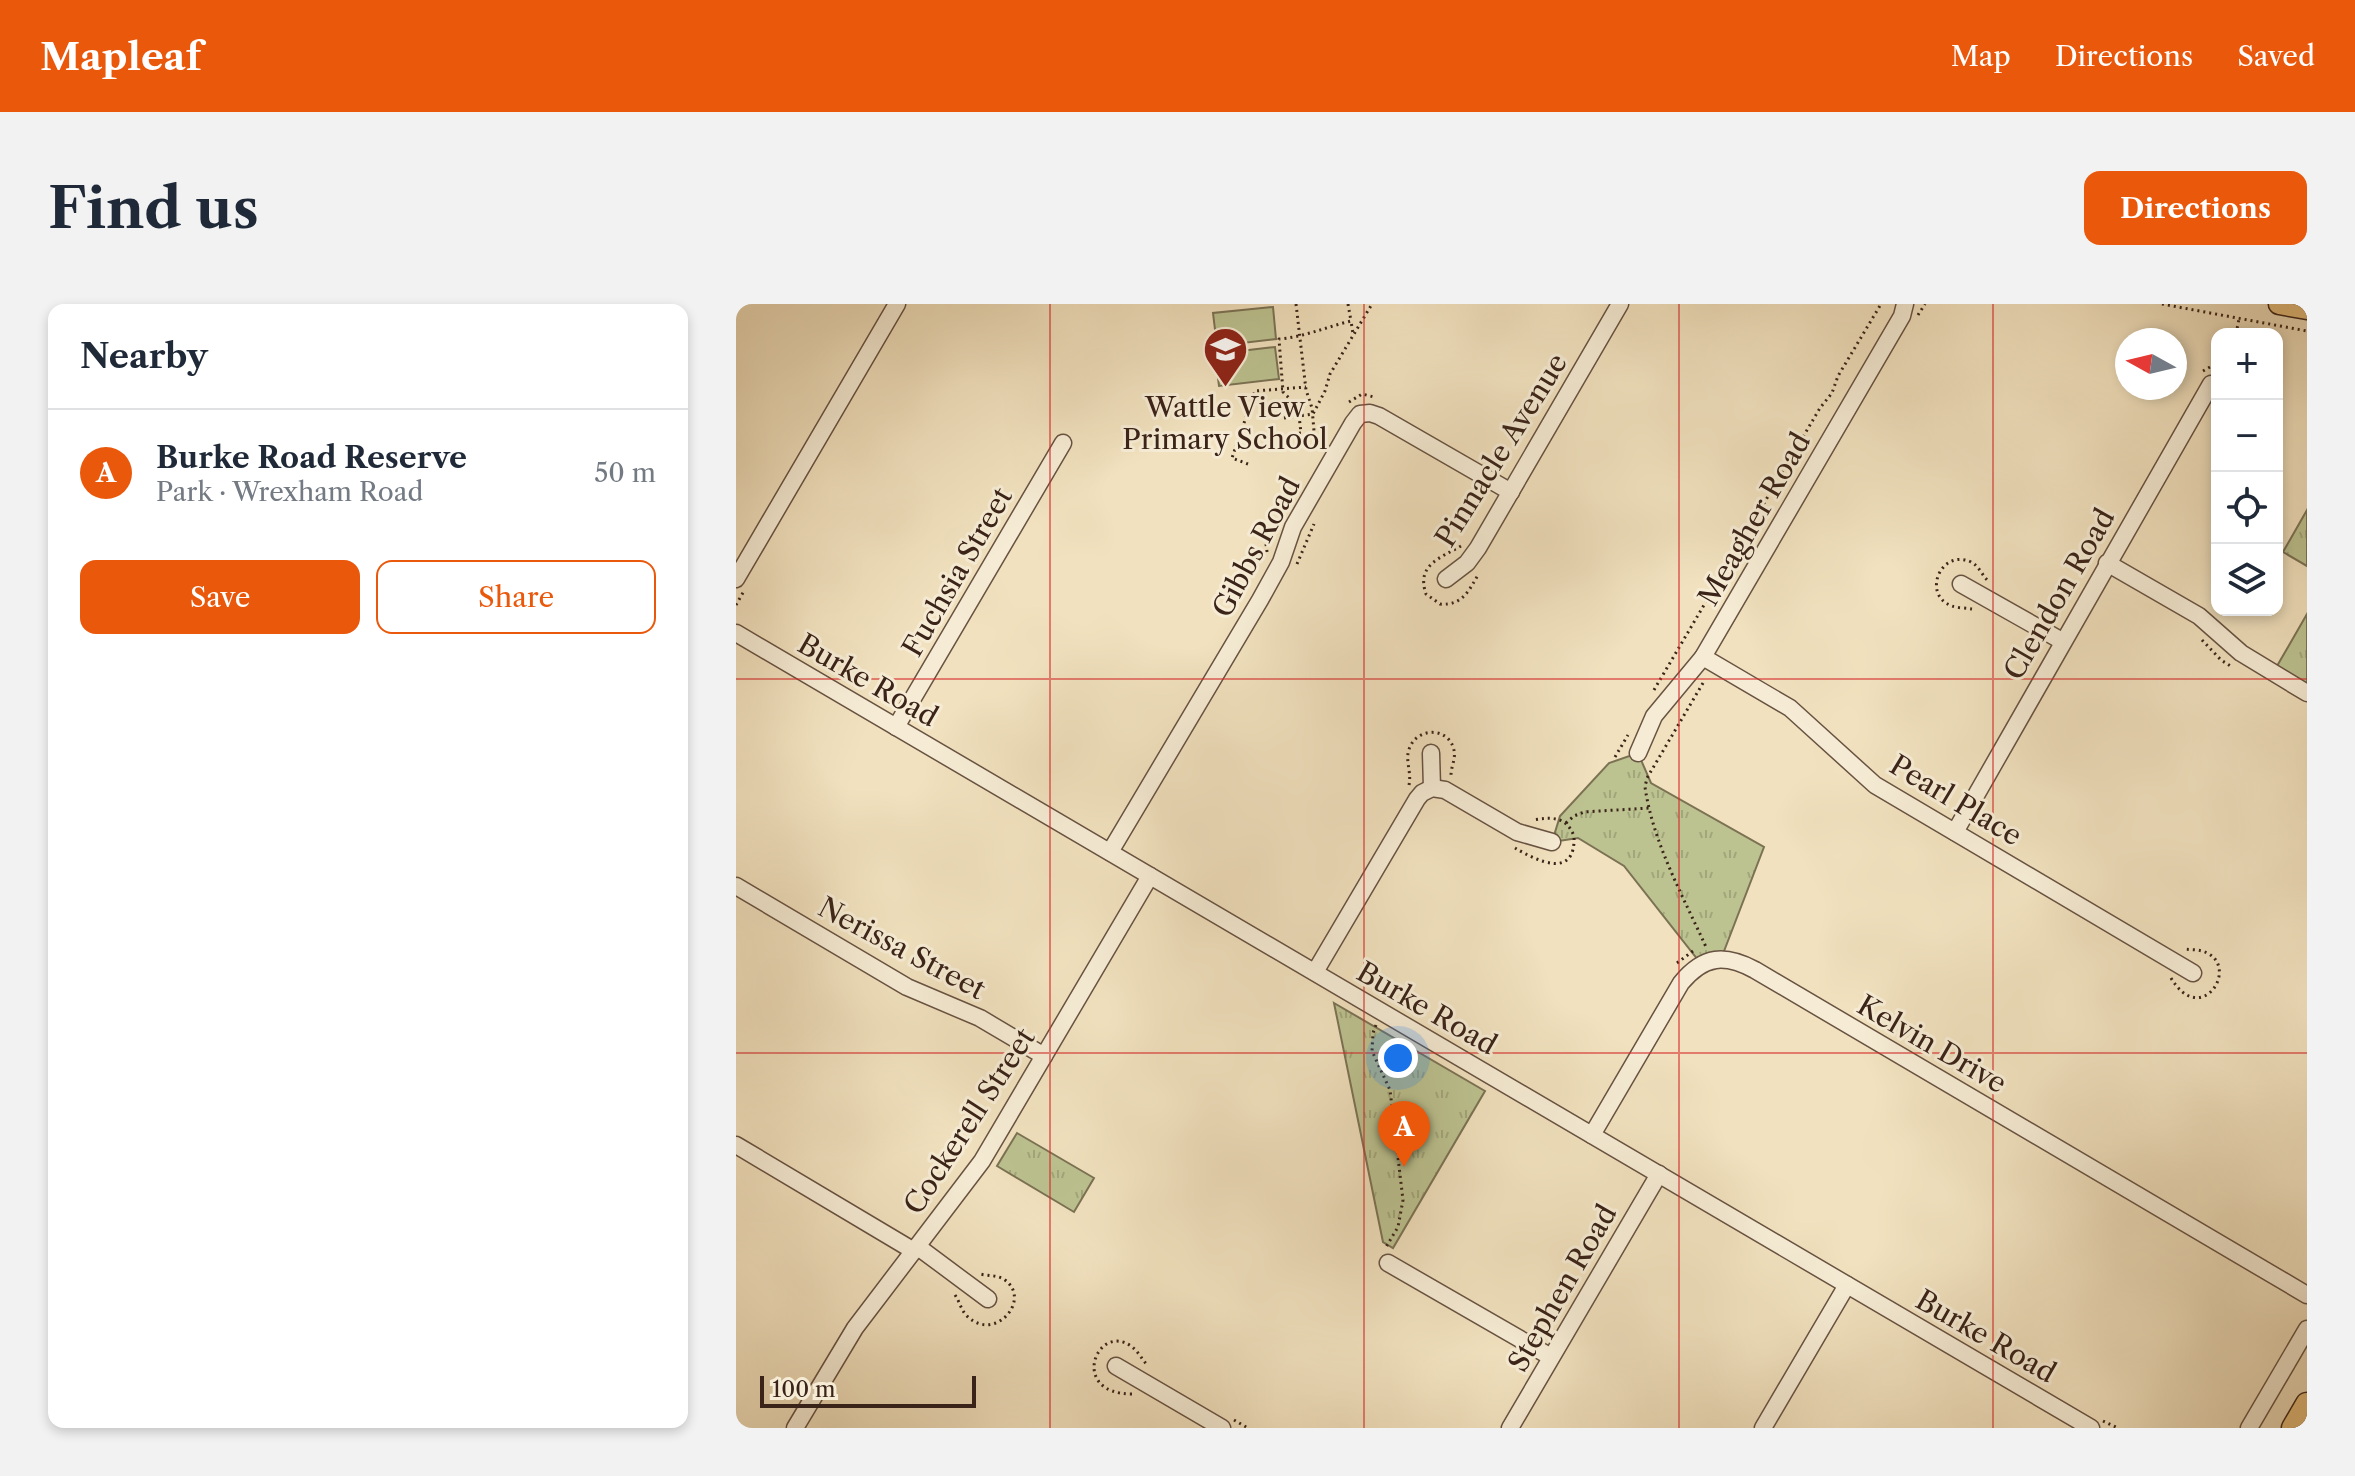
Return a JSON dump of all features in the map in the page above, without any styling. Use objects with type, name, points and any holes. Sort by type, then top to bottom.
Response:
[{"type":"highway","points":[[2293,1428],[2307,1404]]},
{"type":"main road","points":[[2279,304],[2307,309]]},
{"type":"street","points":[[736,579],[897,304]]},
{"type":"street","name":"Pinnacle Avenue","points":[[1446,579],[1473,555],[1620,304]]},
{"type":"street","name":"Meagher Road","points":[[1638,753],[1654,716],[1703,657],[1902,316],[1905,304]]},
{"type":"street","name":"Clendon Road","points":[[1955,832],[2211,384]]},
{"type":"street","name":"Gibbs Road","points":[[1110,852],[1266,591],[1281,562],[1293,527],[1360,414],[1379,416],[1511,492]]},
{"type":"street","name":"Fuchsia Street","points":[[896,727],[1063,443]]},
{"type":"street","points":[[2107,563],[2199,616],[2241,653],[2307,693]]},
{"type":"street","points":[[1961,584],[2062,641]]},
{"type":"street","name":"Burke Road","points":[[736,633],[2091,1428]]},
{"type":"street","name":"Pearl Place","points":[[1703,657],[1790,708],[1875,785],[2193,973]]},
{"type":"street","points":[[1431,753],[1432,788]]},
{"type":"street","points":[[1315,972],[1422,793],[1432,788],[1445,790],[1517,832],[1552,842]]},
{"type":"street","name":"Cockerell Street","points":[[795,1428],[848,1338],[982,1161],[1150,876]]},
{"type":"street","name":"Nerissa Street","points":[[736,886],[907,987],[969,1013],[1044,1056]]},
{"type":"street","name":"Kelvin Drive","points":[[1592,1135],[1681,983],[1706,963],[1733,960],[1755,970],[2307,1295]]},
{"type":"street","points":[[736,1145],[916,1249],[988,1299]]},
{"type":"street","name":"Stephen Road","points":[[1510,1428],[1659,1174]]},
{"type":"street","points":[[1391,1258],[1551,1357]]},
{"type":"street","points":[[1763,1428],[1847,1285]]},
{"type":"street","points":[[2249,1428],[2307,1329]]},
{"type":"street","points":[[1116,1366],[1222,1428]]},
{"type":"path","points":[[1296,304],[1314,431],[1324,445]]},
{"type":"path","points":[[1348,304],[1353,334]]},
{"type":"path","points":[[1313,414],[1330,374],[1372,304]]},
{"type":"path","points":[[1649,700],[1820,408],[1832,393],[1838,376],[1881,304]]},
{"type":"path","points":[[2162,304],[2307,331]]},
{"type":"path","points":[[2237,328],[2239,319]]},
{"type":"path","points":[[1293,434],[1301,433],[1298,407],[1283,392],[1279,339],[1300,337],[1351,321]]},
{"type":"path","points":[[1248,464],[1232,458],[1255,391],[1306,387]]},
{"type":"path","points":[[1284,418],[1313,414]]},
{"type":"path","points":[[1706,947],[1675,881],[1649,808],[1645,787],[1647,778],[1707,676]]},
{"type":"path","points":[[1615,757],[1633,726]]},
{"type":"path","points":[[1566,823],[1584,812],[1649,808]]},
{"type":"path","points":[[1376,1025],[1372,1051],[1390,1090],[1403,1200],[1398,1227],[1386,1248],[1391,1258]]},
{"type":"green space","points":[[1273,307],[1276,339],[1217,346],[1213,313]]},
{"type":"green space","points":[[1275,347],[1279,379],[1219,386],[1215,354]]},
{"type":"green space","points":[[2307,510],[2307,566],[2283,552]]},
{"type":"green space","points":[[2307,614],[2307,693],[2273,673]]},
{"type":"green space","points":[[1638,753],[1651,783],[1764,847],[1721,959],[1702,965],[1624,866],[1578,838],[1552,842],[1560,816],[1609,763]]},
{"type":"green space","points":[[1334,1003],[1485,1091],[1393,1248],[1383,1242]]},
{"type":"green space","points":[[1017,1133],[1094,1178],[1074,1212],[997,1166]]},
{"type":"place","name":"Wattle View Primary School","points":[[1225,389]]},
{"type":"place","name":"Burke Road Reserve","points":[[1404,1167]]}]
